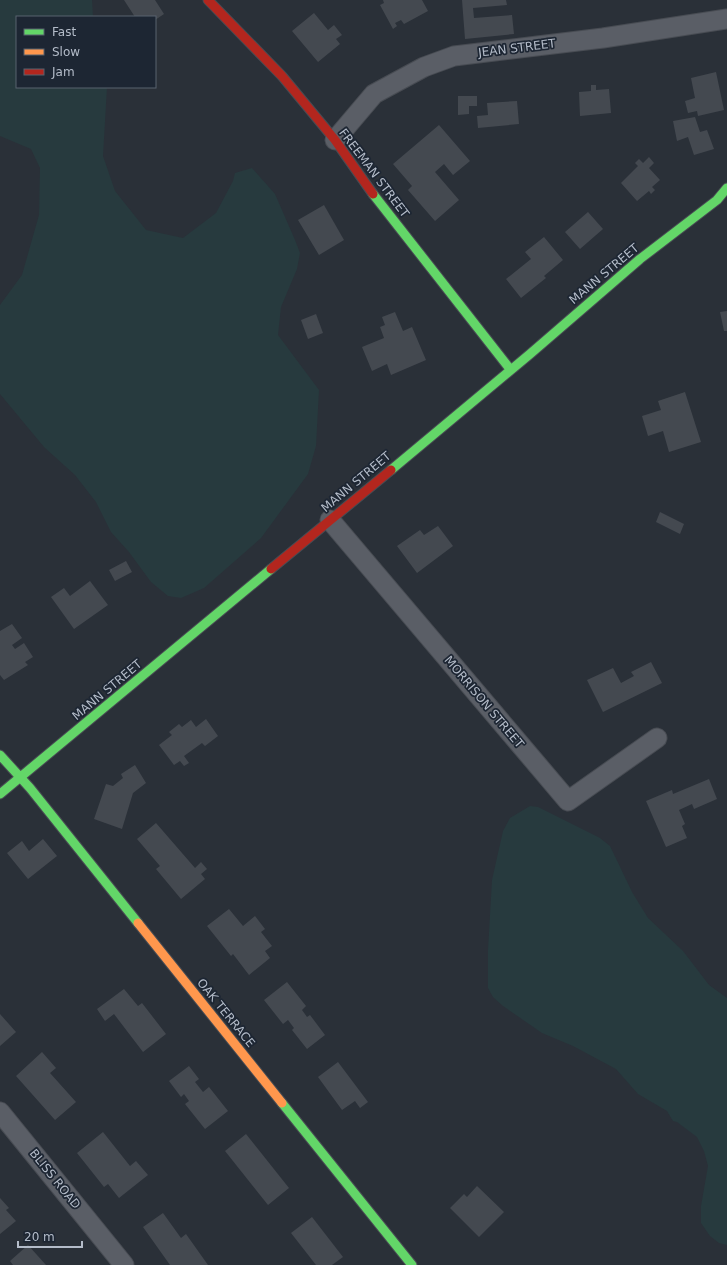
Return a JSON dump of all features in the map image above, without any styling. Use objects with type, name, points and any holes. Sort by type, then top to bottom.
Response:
[{"type":"street","name":"FREEMAN STREET","points":[[208,0],[282,76],[335,140],[360,177],[510,369]]},
{"type":"street","name":"JEAN STREET","points":[[335,140],[374,94],[424,66],[454,56],[603,38],[727,19]]},
{"type":"street","name":"MANN STREET","points":[[0,794],[330,520],[640,259],[717,200],[727,188]]},
{"type":"street","name":"MORRISON STREET","points":[[330,520],[568,801],[657,738]]},
{"type":"street","name":"OAK TERRACE","points":[[0,755],[30,788],[412,1265]]},
{"type":"street","name":"BLISS ROAD","points":[[0,1112],[124,1265]]},
{"type":"green space","points":[[0,0],[92,0],[93,16],[16,16],[16,88],[107,88],[103,156],[115,191],[146,230],[183,238],[216,213],[233,181],[235,173],[252,168],[275,194],[295,240],[300,253],[297,269],[281,307],[278,335],[319,390],[316,446],[308,474],[261,538],[204,588],[181,598],[168,596],[151,582],[129,552],[111,532],[96,502],[75,475],[44,447],[0,394],[0,305],[22,275],[39,215],[40,168],[31,149],[0,136]]},
{"type":"green space","points":[[530,806],[538,807],[600,838],[610,846],[632,892],[648,918],[683,951],[709,985],[727,998],[727,1245],[719,1243],[710,1236],[701,1223],[701,1206],[708,1166],[704,1151],[697,1137],[677,1122],[673,1121],[667,1111],[638,1094],[616,1069],[573,1046],[542,1033],[503,1006],[493,997],[488,988],[488,950],[492,880],[503,831],[510,818]]},
{"type":"building","points":[[124,0],[155,0],[164,14],[156,19],[156,16],[134,16]]},
{"type":"building","points":[[383,0],[422,0],[428,11],[404,24],[401,20],[395,23],[397,26],[393,29],[380,5],[384,3]]},
{"type":"building","points":[[462,0],[506,0],[507,5],[473,8],[474,18],[512,15],[514,34],[465,39]]},
{"type":"building","points":[[314,13],[328,30],[334,25],[342,35],[336,39],[340,44],[318,62],[292,31]]},
{"type":"building","points":[[716,72],[724,110],[698,116],[697,111],[688,113],[685,101],[695,98],[691,78]]},
{"type":"building","points":[[591,85],[596,85],[596,90],[609,89],[611,113],[580,116],[579,92],[591,91]]},
{"type":"building","points":[[458,96],[477,96],[477,106],[469,106],[469,114],[458,115]]},
{"type":"building","points":[[517,101],[519,124],[478,128],[477,116],[488,115],[487,103]]},
{"type":"building","points":[[695,117],[700,132],[707,130],[714,149],[694,155],[688,137],[677,141],[673,121]]},
{"type":"building","points":[[439,125],[470,161],[453,175],[444,164],[435,172],[459,200],[435,221],[408,190],[412,186],[393,164]]},
{"type":"building","points":[[649,157],[654,163],[649,168],[660,180],[652,187],[655,190],[651,194],[649,191],[637,201],[621,183],[638,166],[635,163],[639,159],[643,163]]},
{"type":"building","points":[[324,205],[344,240],[319,255],[298,220]]},
{"type":"building","points":[[588,212],[603,229],[580,249],[565,232]]},
{"type":"building","points":[[544,237],[563,260],[544,276],[546,278],[521,298],[506,279],[531,259],[525,252]]},
{"type":"building","points":[[727,311],[727,331],[724,331],[720,312]]},
{"type":"building","points":[[395,312],[403,331],[412,327],[426,360],[391,375],[387,364],[372,371],[362,347],[384,338],[380,327],[385,325],[382,317]]},
{"type":"building","points":[[316,314],[323,333],[308,339],[301,320]]},
{"type":"building","points":[[685,392],[701,442],[669,452],[663,431],[648,436],[642,416],[661,410],[658,401]]},
{"type":"building","points":[[660,512],[684,524],[680,534],[656,522]]},
{"type":"building","points":[[438,526],[453,546],[417,573],[397,546],[420,530],[424,535]]},
{"type":"building","points":[[126,561],[132,572],[115,581],[109,570]]},
{"type":"building","points":[[90,581],[108,605],[74,629],[51,597],[64,588],[70,596]]},
{"type":"building","points":[[12,624],[22,638],[12,645],[15,649],[24,643],[33,657],[25,662],[28,665],[4,680],[0,675],[0,631]]},
{"type":"building","points":[[651,662],[662,683],[603,712],[587,680],[613,668],[621,683],[634,676],[631,672]]},
{"type":"building","points":[[206,719],[218,736],[205,746],[202,743],[184,756],[189,763],[184,766],[180,761],[174,765],[159,745],[172,735],[169,732],[179,724],[182,727],[191,720],[196,727]]},
{"type":"building","points":[[135,765],[146,783],[133,793],[122,829],[94,819],[106,784],[113,786],[123,778],[121,774]]},
{"type":"building","points":[[709,779],[717,799],[694,809],[692,804],[679,810],[685,824],[682,826],[687,838],[666,847],[646,801],[672,790],[673,794]]},
{"type":"building","points":[[156,823],[195,868],[201,862],[207,869],[201,874],[205,879],[181,899],[156,869],[160,866],[137,839]]},
{"type":"building","points":[[43,839],[57,856],[28,879],[7,853],[22,841],[29,851]]},
{"type":"building","points":[[229,909],[243,926],[255,916],[265,929],[261,932],[272,946],[265,951],[270,958],[249,975],[233,954],[231,956],[207,926]]},
{"type":"building","points":[[287,982],[306,1006],[302,1010],[307,1017],[310,1015],[325,1035],[307,1049],[292,1030],[294,1028],[288,1020],[283,1024],[264,1000]]},
{"type":"building","points":[[124,989],[138,1006],[142,1003],[166,1034],[143,1052],[114,1014],[105,1021],[97,1009]]},
{"type":"building","points":[[0,1014],[16,1032],[0,1046]]},
{"type":"building","points":[[42,1052],[56,1068],[50,1073],[76,1102],[55,1120],[16,1076]]},
{"type":"building","points":[[338,1062],[368,1102],[360,1108],[355,1101],[342,1110],[318,1077]]},
{"type":"building","points":[[189,1066],[199,1079],[195,1082],[203,1092],[209,1087],[228,1111],[205,1129],[185,1104],[189,1101],[184,1094],[181,1097],[169,1081]]},
{"type":"building","points":[[103,1132],[130,1166],[136,1161],[148,1175],[119,1198],[108,1184],[104,1187],[77,1153]]},
{"type":"building","points":[[246,1134],[289,1188],[268,1205],[225,1151]]},
{"type":"building","points":[[477,1186],[504,1212],[479,1237],[450,1208],[464,1194],[467,1197]]},
{"type":"building","points":[[0,1198],[9,1208],[6,1210],[16,1221],[0,1234]]},
{"type":"building","points":[[163,1213],[181,1238],[186,1234],[208,1265],[170,1265],[143,1227]]},
{"type":"building","points":[[312,1217],[343,1257],[332,1265],[316,1265],[291,1233]]},
{"type":"building","points":[[28,1245],[46,1265],[13,1265],[10,1261]]},
{"type":"traffic: fast","points":[[391,470],[530,354],[640,259],[717,200],[727,188]]},
{"type":"traffic: fast","points":[[373,194],[510,369]]},
{"type":"traffic: fast","points":[[0,794],[271,569]]},
{"type":"traffic: fast","points":[[0,755],[30,788],[138,923]]},
{"type":"traffic: fast","points":[[282,1103],[412,1265]]},
{"type":"traffic: slow","points":[[138,923],[282,1103]]},
{"type":"traffic: jam","points":[[208,0],[282,76],[335,140],[373,194]]},
{"type":"traffic: jam","points":[[271,569],[391,470]]}]
